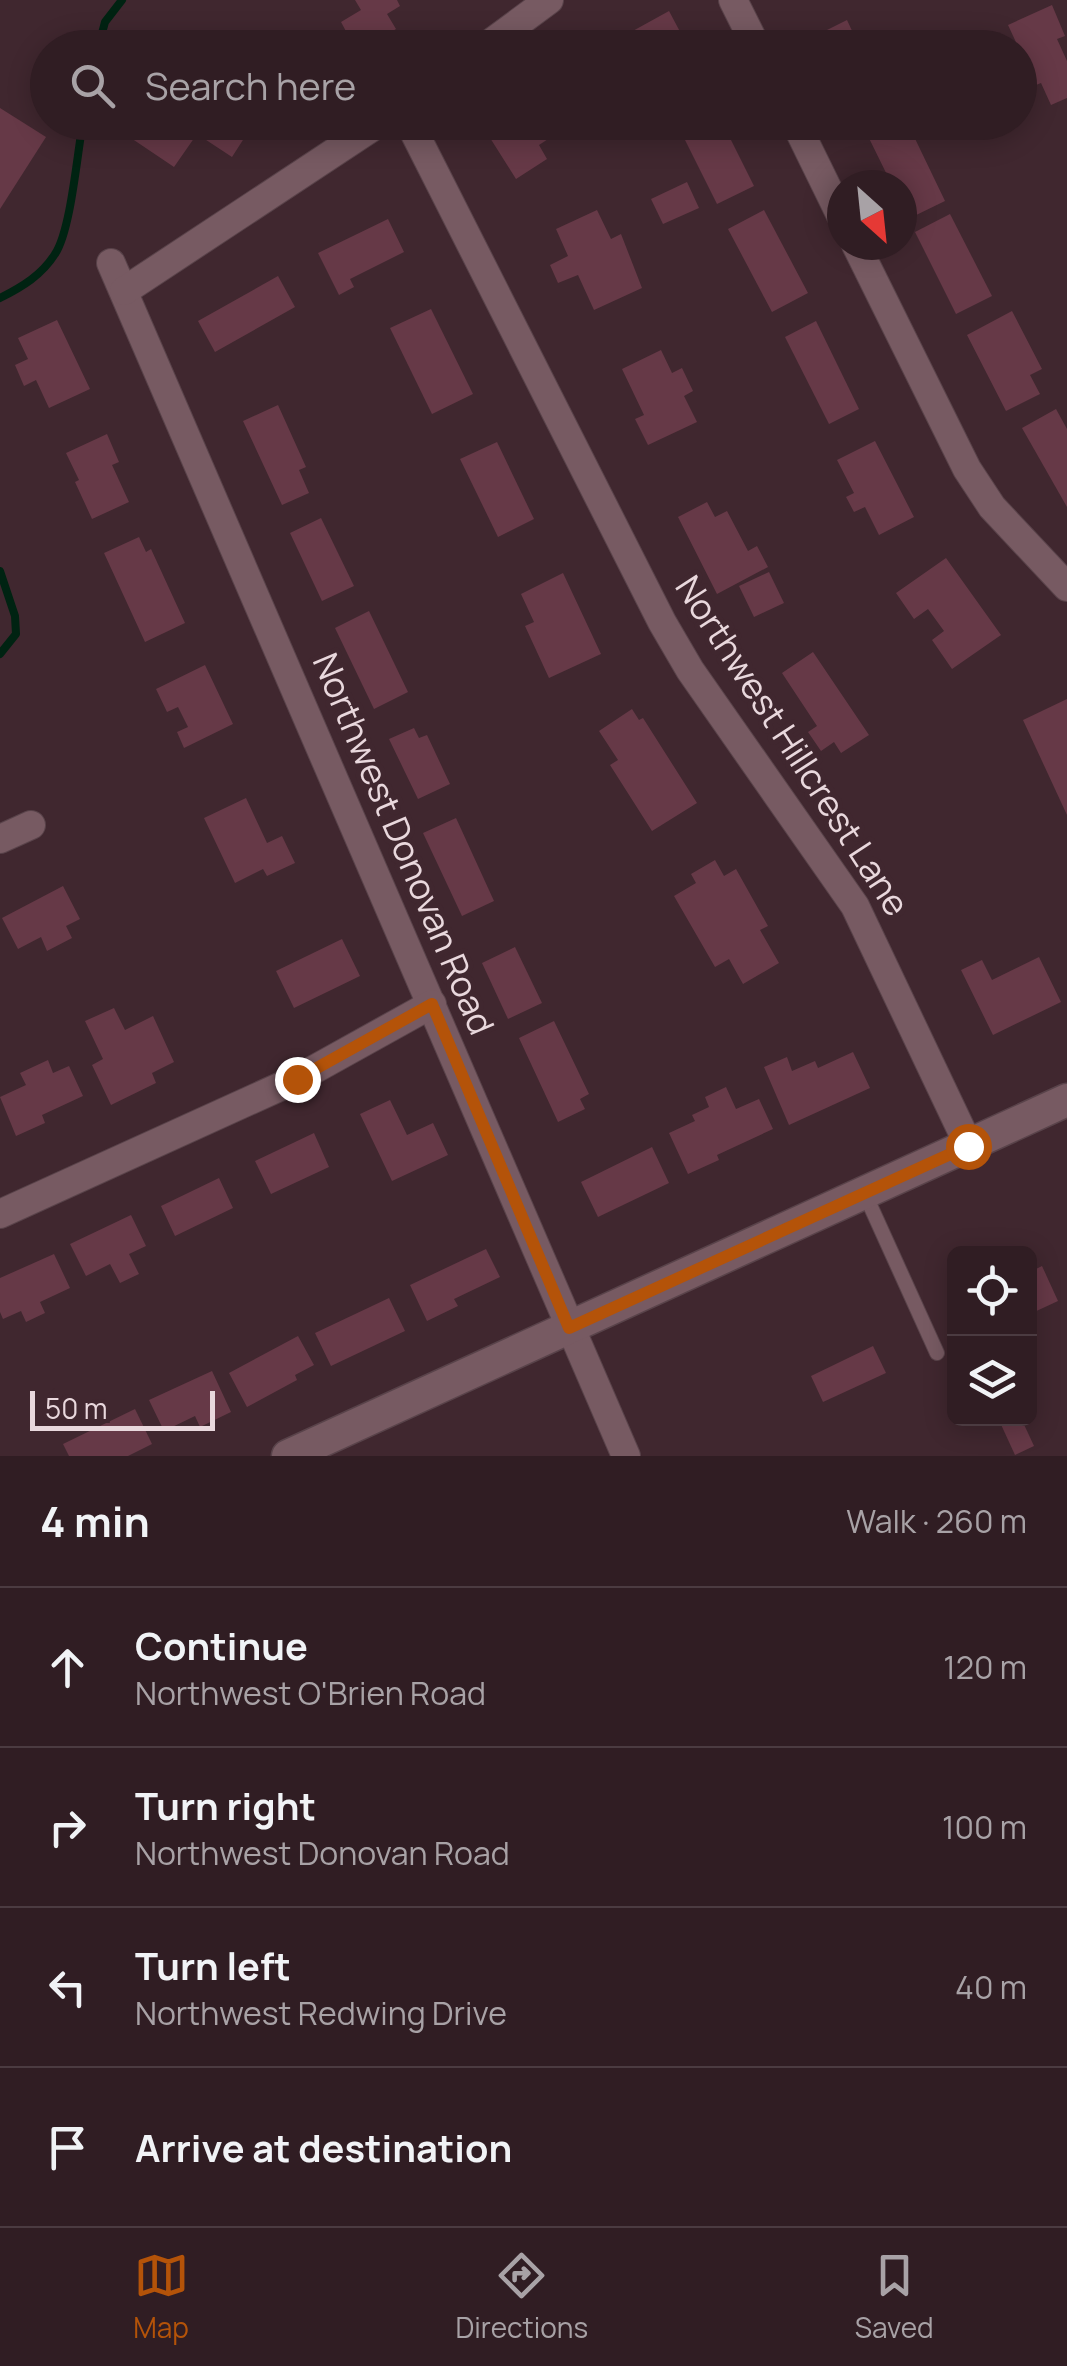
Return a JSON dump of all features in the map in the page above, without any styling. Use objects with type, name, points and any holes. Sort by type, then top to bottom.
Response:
[{"type":"street","points":[[508,30],[549,0]]},
{"type":"street","points":[[734,0],[748,30]]},
{"type":"street","points":[[124,291],[353,140]]},
{"type":"street","name":"Northwest Hillcrest Lane","points":[[417,140],[662,622],[690,670],[855,906],[968,1146]]},
{"type":"street","points":[[803,140],[827,188]]},
{"type":"street","points":[[864,260],[968,469],[992,506],[1067,587]]},
{"type":"street","name":"Northwest Donovan Road","points":[[111,262],[626,1456]]},
{"type":"street","points":[[0,839],[32,825]]},
{"type":"street","points":[[0,1214],[297,1079],[432,1004]]},
{"type":"street","points":[[288,1456],[1067,1100]]},
{"type":"lane","points":[[864,1194],[937,1353]]},
{"type":"building","points":[[355,0],[397,0],[400,6],[387,14],[396,29],[345,30],[341,22],[361,10]]},
{"type":"building","points":[[1052,5],[1065,36],[1057,39],[1067,61],[1067,98],[1051,105],[1041,83],[1037,85],[1037,30],[1010,30],[1008,25]]},
{"type":"building","points":[[669,11],[679,30],[635,30]]},
{"type":"building","points":[[847,20],[852,30],[827,30]]},
{"type":"building","points":[[0,108],[30,127],[30,140],[44,140],[0,209]]},
{"type":"building","points":[[134,140],[193,140],[174,167]]},
{"type":"building","points":[[206,140],[243,140],[232,157]]},
{"type":"building","points":[[491,140],[547,140],[539,145],[547,159],[516,179]]},
{"type":"building","points":[[685,140],[731,140],[754,186],[717,204]]},
{"type":"building","points":[[870,140],[916,140],[945,201],[917,215],[917,170],[885,170]]},
{"type":"building","points":[[687,182],[699,208],[663,224],[651,199]]},
{"type":"building","points":[[597,210],[611,239],[621,234],[642,288],[594,310],[578,275],[558,283],[550,265],[568,256],[556,229]]},
{"type":"building","points":[[764,210],[808,293],[772,312],[728,229]]},
{"type":"building","points":[[950,214],[992,296],[956,314],[917,231]]},
{"type":"building","points":[[388,219],[404,252],[350,279],[354,287],[339,295],[318,253]]},
{"type":"building","points":[[278,276],[295,307],[215,352],[198,321]]},
{"type":"building","points":[[431,309],[473,394],[432,414],[390,328]]},
{"type":"building","points":[[1012,311],[1042,369],[1030,375],[1040,394],[1006,411],[967,335]]},
{"type":"building","points":[[57,320],[90,389],[49,408],[36,380],[24,386],[15,365],[28,359],[18,338]]},
{"type":"building","points":[[816,321],[859,409],[829,424],[785,337]]},
{"type":"building","points":[[661,350],[672,373],[682,368],[693,391],[684,396],[697,422],[648,445],[635,419],[644,415],[622,369]]},
{"type":"building","points":[[278,405],[306,467],[299,470],[309,493],[282,505],[243,421]]},
{"type":"building","points":[[1056,409],[1067,429],[1067,507],[1022,428]]},
{"type":"building","points":[[107,434],[119,462],[112,465],[129,502],[92,519],[66,453]]},
{"type":"building","points":[[875,441],[914,517],[879,535],[865,507],[854,512],[846,497],[854,493],[837,460]]},
{"type":"building","points":[[497,442],[534,519],[498,537],[460,459]]},
{"type":"building","points":[[707,502],[715,517],[727,511],[748,551],[757,546],[768,567],[717,594],[678,517]]},
{"type":"building","points":[[321,518],[354,586],[322,601],[290,533]]},
{"type":"building","points":[[139,537],[146,552],[151,549],[185,623],[145,642],[104,553]]},
{"type":"building","points":[[946,558],[1001,635],[952,669],[932,640],[944,631],[928,609],[914,619],[896,593]]},
{"type":"building","points":[[769,572],[784,603],[754,617],[739,586]]},
{"type":"building","points":[[563,573],[601,654],[549,678],[525,626],[534,622],[521,594]]},
{"type":"building","points":[[369,611],[408,692],[374,709],[335,628]]},
{"type":"building","points":[[813,652],[869,735],[841,753],[834,742],[821,751],[808,732],[817,726],[782,673]]},
{"type":"building","points":[[205,665],[233,724],[184,748],[177,732],[188,727],[178,707],[167,712],[156,689]]},
{"type":"building","points":[[1067,699],[1067,815],[1023,720]]},
{"type":"building","points":[[632,709],[639,720],[643,718],[697,803],[652,831],[610,765],[618,760],[599,731]]},
{"type":"building","points":[[414,728],[419,738],[427,735],[450,784],[418,799],[389,739]]},
{"type":"building","points":[[246,798],[267,843],[282,836],[295,863],[267,876],[263,869],[235,883],[204,818]]},
{"type":"building","points":[[456,818],[494,901],[462,916],[423,833]]},
{"type":"building","points":[[715,860],[724,876],[736,869],[768,926],[760,930],[779,963],[743,984],[729,959],[715,967],[674,896],[696,883],[691,874]]},
{"type":"building","points":[[63,886],[80,919],[66,926],[72,938],[47,951],[41,937],[18,949],[2,918]]},
{"type":"building","points":[[342,939],[360,976],[294,1008],[276,971]]},
{"type":"building","points":[[515,947],[542,1003],[508,1019],[482,963]]},
{"type":"building","points":[[1039,957],[1061,1002],[993,1035],[961,970],[982,960],[992,980]]},
{"type":"building","points":[[114,1008],[125,1030],[153,1016],[174,1062],[152,1073],[156,1083],[111,1105],[92,1065],[103,1059],[85,1021]]},
{"type":"building","points":[[554,1021],[589,1094],[580,1099],[585,1109],[558,1122],[519,1038]]},
{"type":"building","points":[[853,1052],[870,1088],[789,1125],[764,1067],[787,1057],[792,1071],[815,1061],[818,1068]]},
{"type":"building","points":[[48,1060],[53,1073],[69,1066],[83,1096],[42,1115],[45,1123],[16,1136],[0,1097],[26,1085],[20,1073]]},
{"type":"building","points":[[726,1087],[736,1109],[759,1099],[773,1129],[717,1155],[719,1160],[688,1174],[669,1133],[695,1121],[692,1115],[709,1107],[705,1097]]},
{"type":"building","points":[[390,1100],[407,1135],[433,1123],[448,1155],[392,1181],[360,1114]]},
{"type":"building","points":[[314,1133],[329,1167],[271,1194],[255,1161]]},
{"type":"building","points":[[652,1147],[669,1183],[598,1217],[581,1182]]},
{"type":"building","points":[[219,1178],[233,1208],[175,1236],[161,1206]]},
{"type":"building","points":[[131,1215],[146,1246],[129,1254],[139,1274],[120,1283],[110,1264],[86,1276],[70,1244]]},
{"type":"building","points":[[486,1249],[500,1277],[454,1299],[458,1306],[427,1321],[410,1285]]},
{"type":"building","points":[[54,1254],[70,1288],[40,1302],[45,1313],[26,1322],[21,1311],[3,1319],[0,1278]]},
{"type":"building","points":[[1042,1266],[1058,1301],[1037,1311],[1037,1268]]},
{"type":"building","points":[[389,1298],[405,1331],[331,1366],[315,1333]]},
{"type":"building","points":[[298,1336],[314,1365],[295,1375],[297,1380],[247,1407],[229,1373]]},
{"type":"building","points":[[873,1346],[886,1373],[823,1402],[811,1376]]},
{"type":"building","points":[[212,1371],[231,1412],[200,1427],[195,1416],[164,1431],[149,1400]]},
{"type":"building","points":[[135,1409],[152,1444],[128,1456],[69,1456],[63,1444]]},
{"type":"building","points":[[1002,1426],[1025,1426],[1034,1446],[1015,1455]]},
{"type":"waterway","points":[[103,30],[122,0]]},
{"type":"waterway","points":[[0,298],[38,274],[61,243],[80,140]]},
{"type":"waterway","points":[[0,571],[15,616],[16,634],[0,654]]},
{"type":"route","points":[[297,1079],[432,1004],[569,1328],[968,1146]]}]
